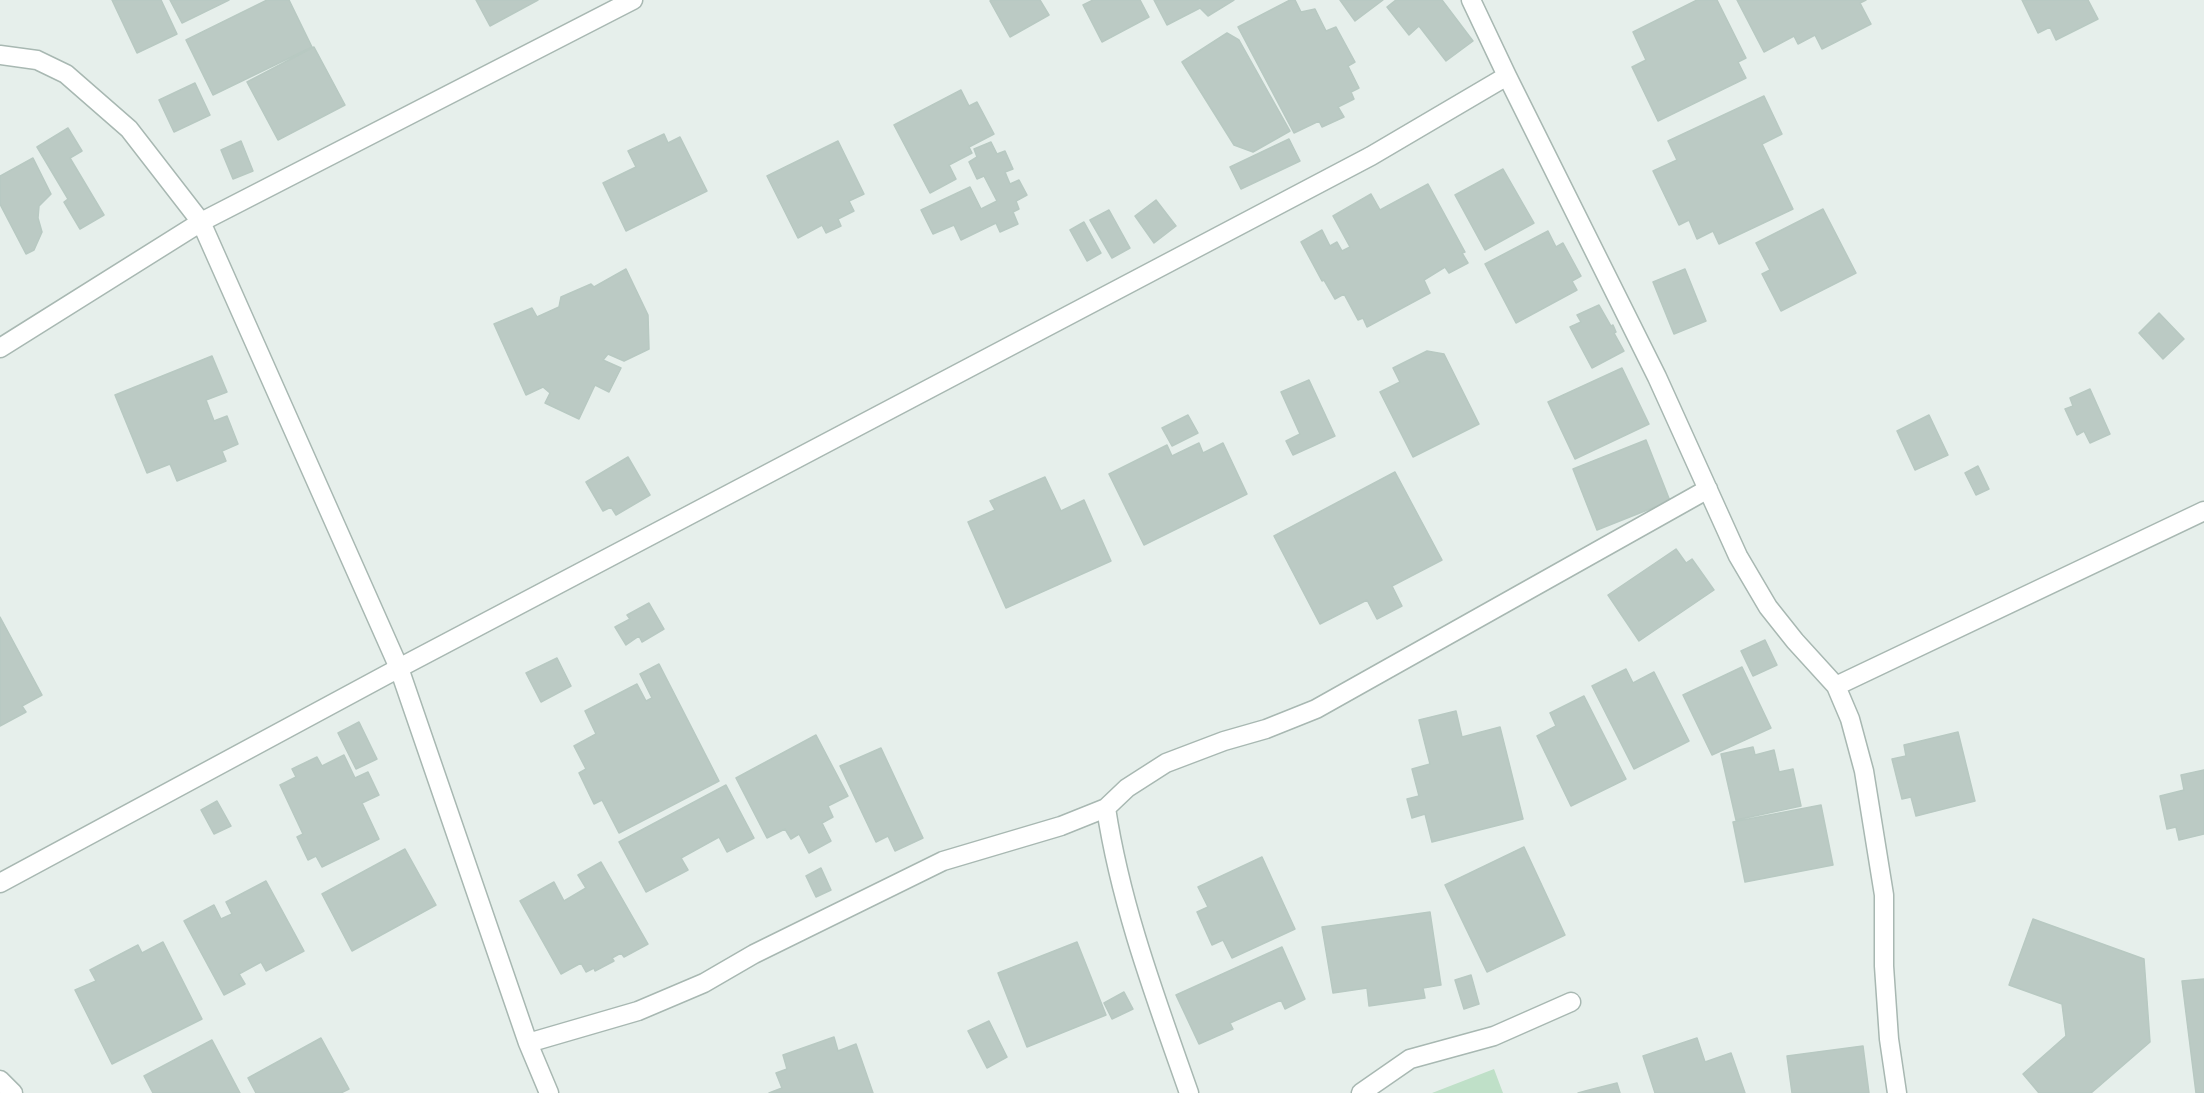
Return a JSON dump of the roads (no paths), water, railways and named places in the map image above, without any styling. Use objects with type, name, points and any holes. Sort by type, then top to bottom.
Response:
[{"type":"street","points":[[0,348],[201,222],[633,0]]},
{"type":"street","points":[[1472,0],[1507,76],[1658,377],[1738,556],[1768,607],[1836,686],[1851,719],[1864,771],[1884,895],[1884,966],[1888,1028],[1897,1093]]},
{"type":"street","points":[[0,55],[37,60],[66,74],[129,129],[201,222],[399,668],[528,1043],[549,1093]]},
{"type":"street","points":[[0,883],[399,668],[1360,162],[1507,76]]},
{"type":"street","points":[[528,1043],[639,1011],[695,987],[754,954],[943,861],[1061,826],[1106,808],[1127,788],[1166,763],[1224,741],[1266,729],[1316,709],[1708,489]]},
{"type":"street","points":[[1836,686],[2204,511]]},
{"type":"street","points":[[1106,808],[1113,856],[1130,922],[1189,1093]]},
{"type":"street","points":[[1361,1093],[1410,1059],[1494,1036],[1571,1002]]},
{"type":"street","points":[[0,1080],[13,1093]]}]
